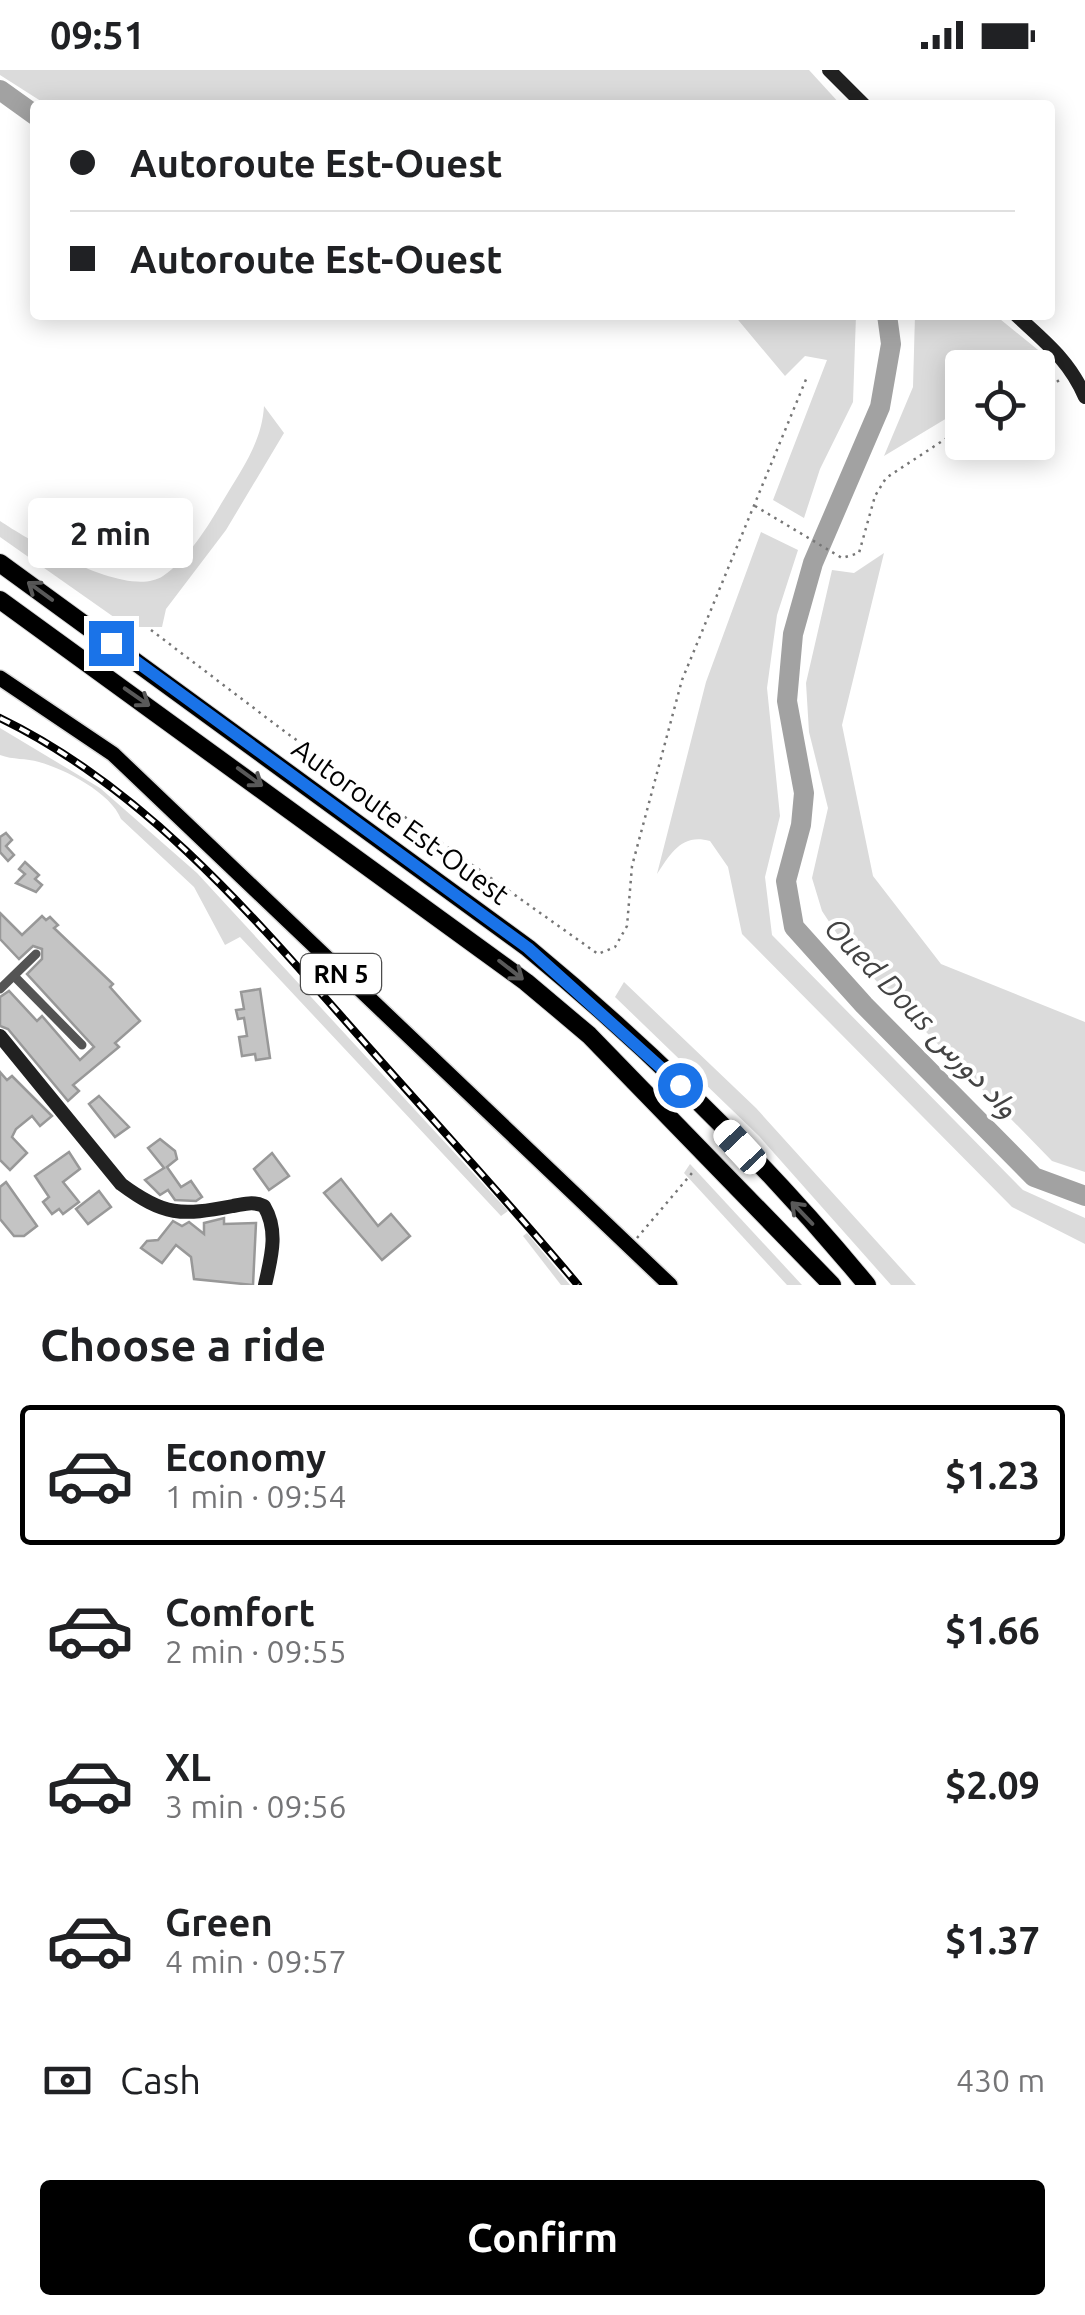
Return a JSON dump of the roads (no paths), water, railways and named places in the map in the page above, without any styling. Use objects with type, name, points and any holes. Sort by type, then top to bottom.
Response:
[{"type":"highway","name":"Autoroute Est-Ouest","points":[[0,563],[515,938],[582,993],[680,1085],[868,1285]]},
{"type":"highway","name":"Autoroute Est-Ouest","points":[[0,600],[440,916],[538,992],[616,1062],[832,1285]]},
{"type":"main road","name":"RN 5","points":[[0,678],[112,754],[670,1285]]},
{"type":"street","points":[[829,70],[859,100]]},
{"type":"street","points":[[1022,320],[1072,368],[1085,397]]},
{"type":"street","points":[[0,989],[36,954]]},
{"type":"street","points":[[14,976],[82,1045]]},
{"type":"street","points":[[0,1036],[121,1184],[142,1201],[180,1213],[252,1202],[264,1206],[272,1224],[273,1252],[265,1285]]},
{"type":"waterway","name":"Oued Dous واد دورس","points":[[0,90],[30,111]]},
{"type":"waterway","name":"Oued Dous واد دورس","points":[[888,320],[891,344],[880,407],[813,563],[793,634],[787,701],[804,793],[801,825],[786,881],[794,927],[864,1005],[1034,1177],[1085,1196]]},
{"type":"railway","points":[[0,718],[55,748],[106,784],[202,866],[289,957],[578,1285]]}]
